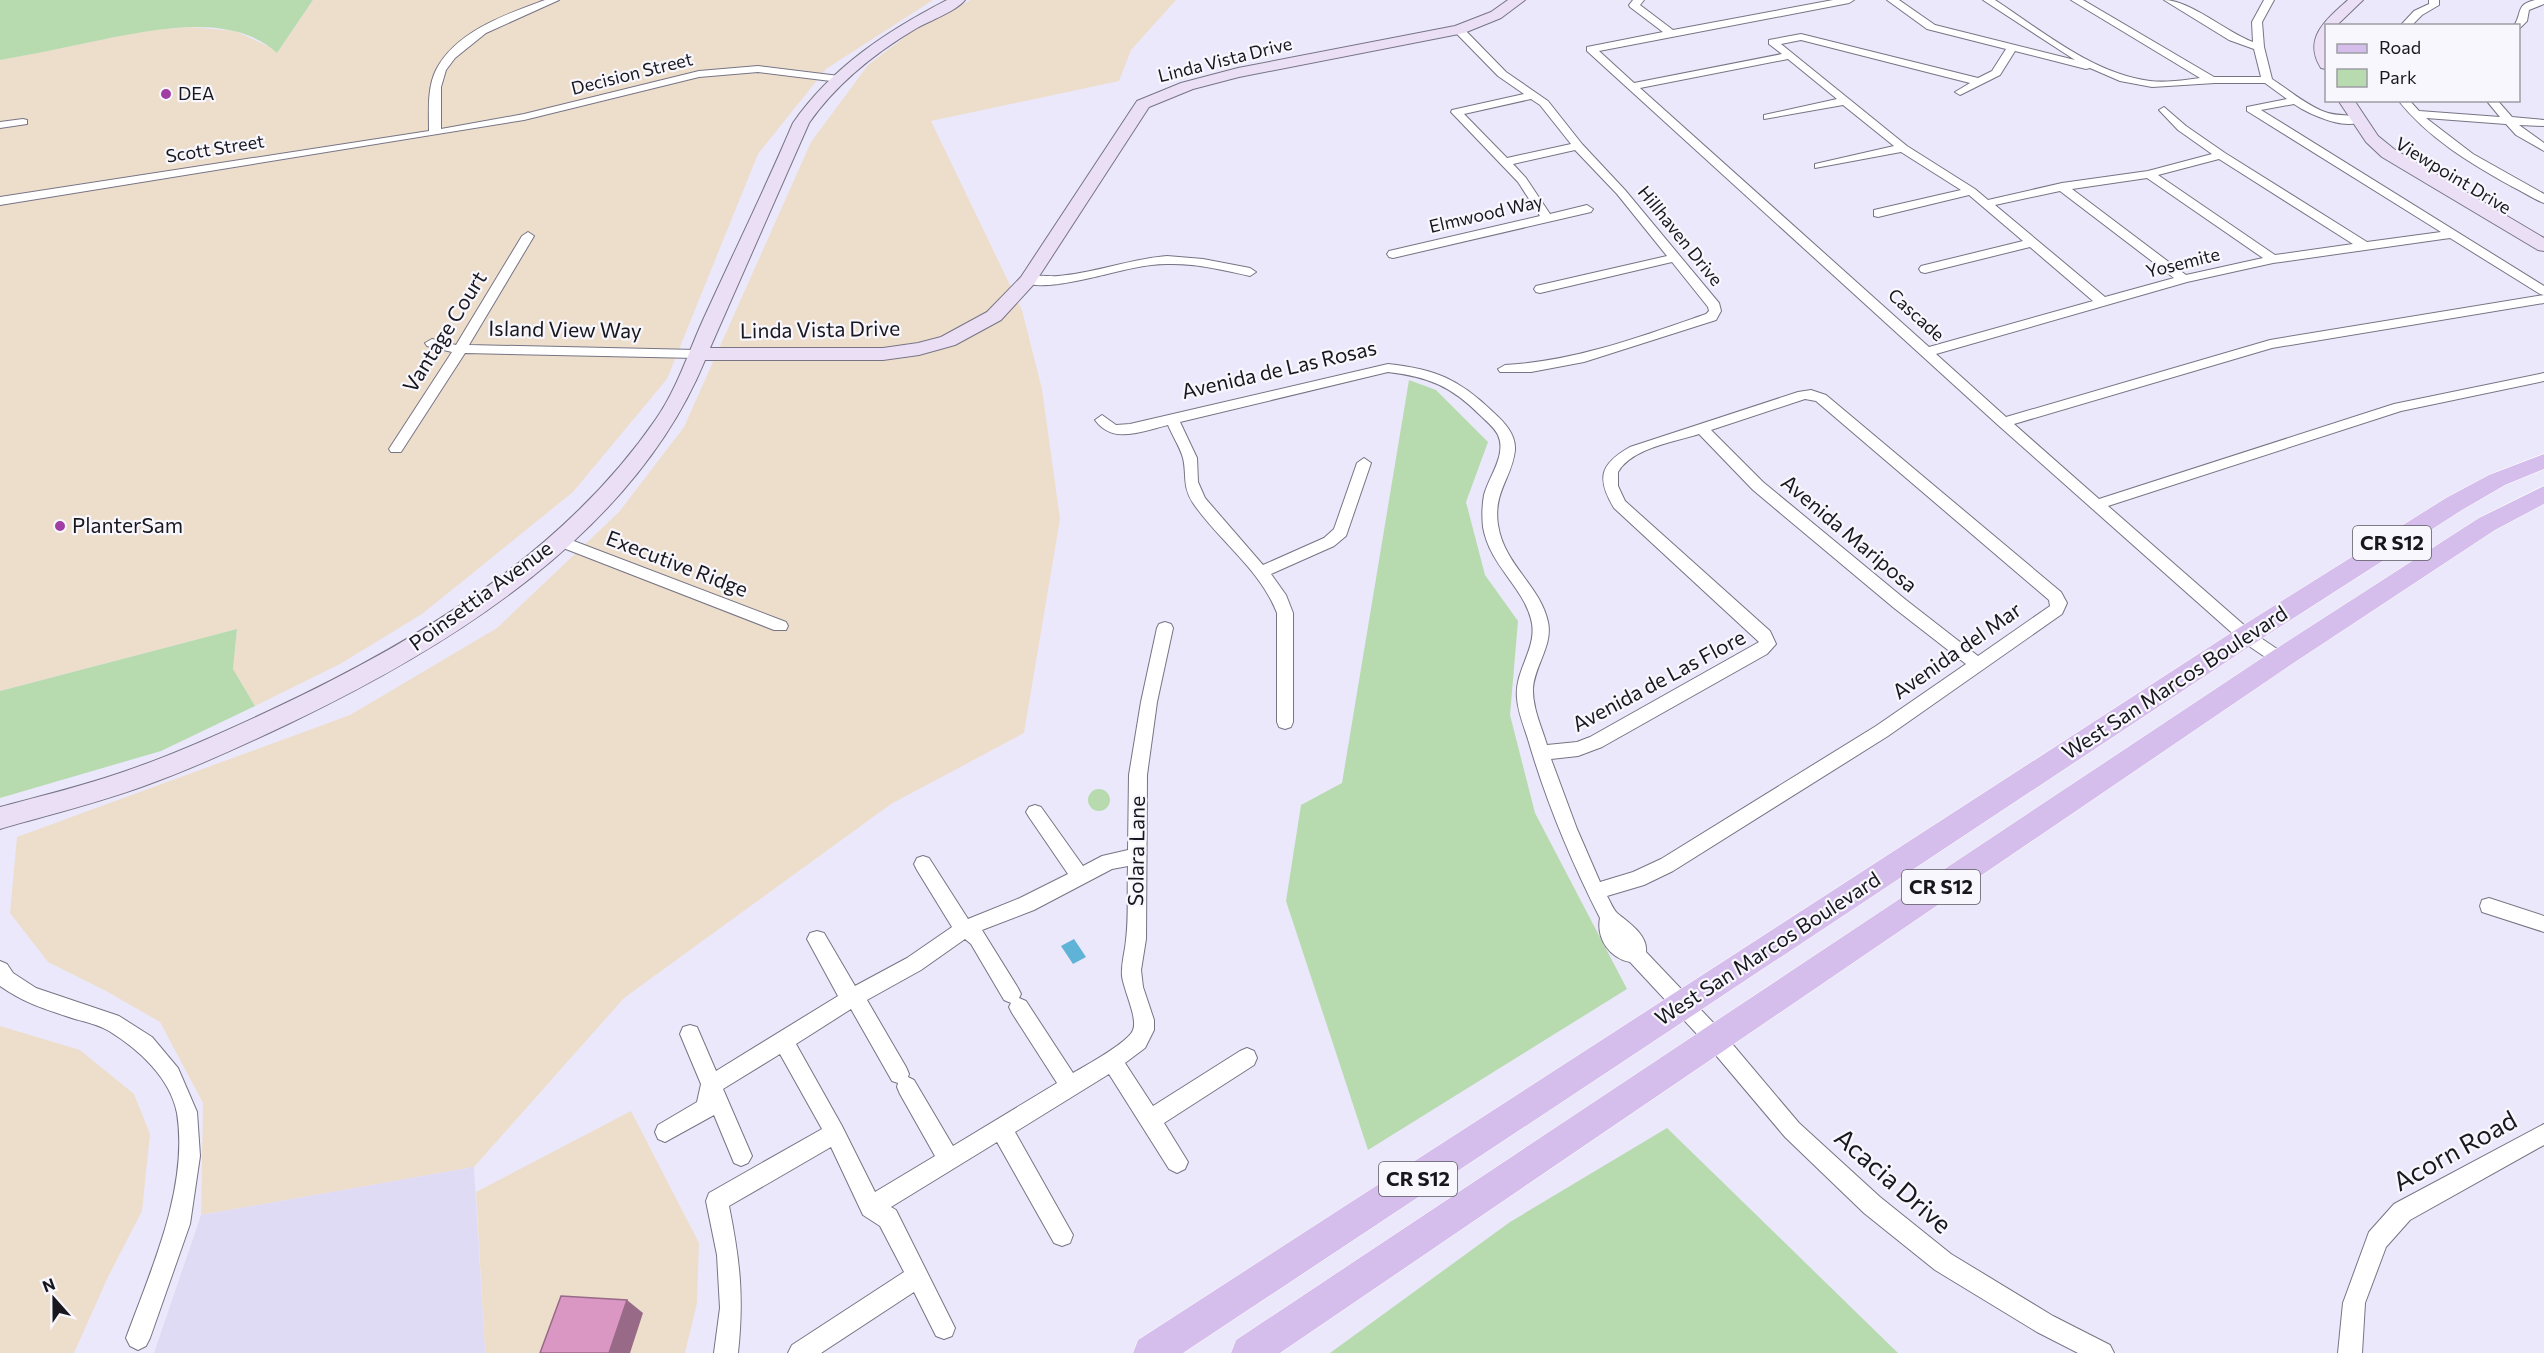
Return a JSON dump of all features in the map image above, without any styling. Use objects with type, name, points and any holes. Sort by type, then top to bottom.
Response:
[{"type":"main road","name":"West San Marcos Boulevard","points":[[1151,1353],[2246,636],[2454,504],[2497,480],[2544,461]]},
{"type":"main road","name":"West San Marcos Boulevard","points":[[1249,1353],[2280,659],[2487,524],[2544,494]]},
{"type":"street","points":[[435,133],[436,85],[446,62],[458,49],[482,31],[520,12],[554,0]]},
{"type":"street","name":"Poinsettia Avenue","points":[[0,818],[117,784],[195,755],[326,696],[423,640],[496,591],[558,540],[614,487],[663,424],[691,372],[791,147],[795,133],[822,96],[839,78],[891,36],[958,0]]},
{"type":"street","name":"Linda Vista Drive","points":[[698,354],[884,354],[919,350],[948,341],[987,321],[1002,309],[1028,280],[1143,104],[1181,88],[1238,73],[1459,30],[1496,15],[1518,0]]},
{"type":"street","points":[[1639,0],[1635,5],[1670,33],[1849,0]]},
{"type":"street","points":[[1892,0],[1931,27],[2011,49],[2099,69],[2145,84],[2212,80],[2267,80],[2295,101],[2327,117],[2358,120]]},
{"type":"street","points":[[1988,0],[2099,69]]},
{"type":"street","points":[[2076,0],[2212,80]]},
{"type":"street","points":[[2169,0],[2233,38],[2259,47]]},
{"type":"street","points":[[2329,24],[2356,0]]},
{"type":"street","points":[[2407,24],[2418,13],[2434,5],[2434,0]]},
{"type":"street","points":[[2265,1],[2257,22],[2259,47],[2267,80]]},
{"type":"street","points":[[2519,24],[2524,9],[2531,4],[2544,1]]},
{"type":"street","name":"Hillhaven Drive","points":[[1459,30],[1502,74],[1544,103],[1578,146],[1621,192],[1714,306],[1715,311],[1711,317],[1599,354],[1536,369],[1505,369]]},
{"type":"street","name":"Cascade","points":[[1670,33],[1591,49],[2003,422],[2246,636],[2280,659]]},
{"type":"street","points":[[2325,35],[2321,52],[2325,62]]},
{"type":"street","points":[[1980,82],[1801,37],[1773,42],[1903,148],[1971,191],[2104,303]]},
{"type":"street","points":[[1960,92],[1996,73],[2011,49]]},
{"type":"street","points":[[1633,86],[1790,56]]},
{"type":"street","name":"Decision Street","points":[[435,133],[525,117],[708,73],[758,69],[839,78]]},
{"type":"street","points":[[1533,95],[1456,112],[1522,180],[1547,218]]},
{"type":"street","points":[[1768,117],[1845,101]]},
{"type":"street","points":[[2295,101],[2251,109],[2544,291]]},
{"type":"street","name":"Viewpoint Drive","points":[[2347,102],[2358,120],[2388,153],[2544,246]]},
{"type":"street","points":[[2405,102],[2438,135],[2544,199]]},
{"type":"street","points":[[2493,102],[2520,133],[2544,148]]},
{"type":"street","points":[[2164,110],[2182,128],[2220,155],[2362,245]]},
{"type":"street","points":[[2415,114],[2544,123]]},
{"type":"street","name":"Viewpoint Drive","points":[[2358,120],[2357,130],[2378,154],[2544,253]]},
{"type":"street","points":[[0,125],[23,122]]},
{"type":"street","name":"Scott Street","points":[[0,201],[435,133]]},
{"type":"street","points":[[1505,162],[1578,146]]},
{"type":"street","points":[[1819,166],[1903,148]]},
{"type":"street","points":[[1984,204],[2062,187],[2149,174],[2220,155]]},
{"type":"street","points":[[2149,174],[2273,259]]},
{"type":"street","points":[[2062,187],[2184,279]]},
{"type":"street","points":[[1878,213],[1971,191]]},
{"type":"street","name":"Elmwood Way","points":[[1393,254],[1587,209]]},
{"type":"street","name":"Yosemite","points":[[1928,352],[2184,279],[2273,259],[2452,234]]},
{"type":"street","name":"Vantage Court","points":[[396,448],[528,236]]},
{"type":"street","points":[[1925,269],[2032,243]]},
{"type":"street","points":[[1540,290],[1675,258]]},
{"type":"street","points":[[1028,280],[1066,280],[1154,261],[1171,260],[1210,263],[1250,272]]},
{"type":"street","points":[[2003,422],[2270,344],[2544,298]]},
{"type":"street","name":"Island View Way","points":[[432,343],[458,350],[698,354]]},
{"type":"street","name":"Avenida de Las Rosas","points":[[1102,420],[1113,430],[1172,419],[1388,368],[1417,371],[1436,376],[1469,395],[1503,432],[1508,447],[1506,462],[1493,490],[1489,509],[1491,530],[1498,554],[1508,571],[1534,603],[1540,620],[1541,640],[1529,674],[1525,696],[1560,808],[1595,891],[1609,918],[1621,925],[1636,946],[1636,955],[1684,1005]]},
{"type":"street","points":[[2098,504],[2399,407],[2544,377]]},
{"type":"street","name":"Avenida de Las Flore","points":[[1541,753],[1578,749],[1596,742],[1768,644],[1764,635],[1619,504],[1611,492],[1608,479],[1612,466],[1620,458],[1635,450],[1811,394]]},
{"type":"street","name":"Avenida del Mar","points":[[1595,891],[1637,879],[1667,865],[1882,731],[2056,610],[2059,603],[2055,596],[1821,398],[1811,394]]},
{"type":"street","points":[[1172,419],[1190,458],[1191,482],[1199,500],[1261,572],[1278,595],[1285,613],[1285,722]]},
{"type":"street","name":"Avenida Mariposa","points":[[1701,429],[1758,486],[1900,604],[1977,664]]},
{"type":"street","points":[[1261,572],[1329,542],[1341,532],[1364,463]]},
{"type":"street","name":"Executive Ridge","points":[[558,540],[780,626]]},
{"type":"street","name":"Solara Lane","points":[[871,1207],[1112,1061],[1138,1041],[1144,1030],[1144,1020],[1133,987],[1131,970],[1136,939],[1139,766],[1149,702],[1165,628]]},
{"type":"street","points":[[1035,812],[1080,877]]},
{"type":"street","points":[[710,1086],[854,996],[914,964],[966,928],[1027,904],[1108,862],[1136,856]]},
{"type":"street","points":[[923,864],[960,923],[978,938],[1070,1086]]},
{"type":"street","points":[[2489,906],[2544,924]]},
{"type":"street","points":[[817,939],[846,991],[854,996],[949,1160]]},
{"type":"street","points":[[0,970],[6,979],[30,995],[112,1022],[145,1044],[171,1075],[187,1112],[189,1156],[179,1224],[138,1338]]},
{"type":"street","name":"Acacia Drive","points":[[1684,1005],[1792,1130],[1872,1205],[1943,1262],[2045,1324],[2102,1353]]},
{"type":"street","points":[[690,1034],[741,1156]]},
{"type":"street","points":[[784,1041],[835,1133],[871,1207],[888,1218],[944,1328]]},
{"type":"street","points":[[1150,1120],[1247,1058]]},
{"type":"street","points":[[1112,1061],[1177,1162]]},
{"type":"street","points":[[665,1132],[707,1108],[710,1086]]},
{"type":"street","points":[[1001,1128],[1062,1235]]},
{"type":"street","points":[[726,1353],[731,1308],[729,1255],[717,1201],[835,1133]]},
{"type":"street","name":"Acorn Road","points":[[2350,1353],[2354,1303],[2377,1240],[2402,1212],[2544,1134]]},
{"type":"street","points":[[800,1353],[917,1277]]},
{"type":"shaded area","points":[[313,0],[933,0],[826,69],[758,154],[667,379],[573,492],[422,614],[340,664],[255,706],[233,669],[237,629],[0,691],[0,60],[150,30],[190,27],[235,31],[270,47],[277,53]]},
{"type":"shaded area","points":[[971,0],[1176,0],[1131,50],[1119,81],[931,121],[1022,310],[1042,389],[1060,519],[1024,733],[891,804],[624,998],[474,1167],[201,1215],[203,1103],[160,1022],[106,991],[48,962],[10,913],[17,837],[350,715],[497,628],[619,512],[684,427],[811,142],[868,65],[918,27]]},
{"type":"shaded area","points":[[0,1026],[80,1050],[134,1094],[150,1134],[142,1211],[108,1277],[74,1353],[0,1353]]},
{"type":"shaded area","points":[[631,1111],[699,1243],[697,1303],[685,1353],[485,1353],[476,1192]]},
{"type":"shaded area","points":[[474,1167],[485,1353],[154,1353],[201,1215]]},
{"type":"green space","points":[[0,0],[313,0],[277,53],[257,39],[235,31],[185,27],[133,34],[0,60]]},
{"type":"green space","points":[[1409,380],[1436,390],[1488,442],[1466,502],[1485,575],[1518,621],[1510,715],[1535,813],[1627,989],[1368,1150],[1286,901],[1301,805],[1342,783]]},
{"type":"green space","points":[[237,629],[233,669],[255,706],[161,751],[0,798],[0,691]]},
{"type":"green space","points":[[1099,789],[1107,792],[1110,800],[1107,808],[1099,811],[1091,808],[1088,800],[1091,792]]},
{"type":"green space","points":[[1667,1128],[1898,1353],[1330,1353],[1510,1222]]},
{"type":"water","points":[[1074,939],[1086,957],[1073,964],[1061,946]]},
{"type":"building","points":[[561,1296],[627,1300],[609,1353],[540,1353]]},
{"type":"place","name":"DEA","points":[[166,94]]},
{"type":"place","name":"PlanterSam","points":[[60,526]]}]
